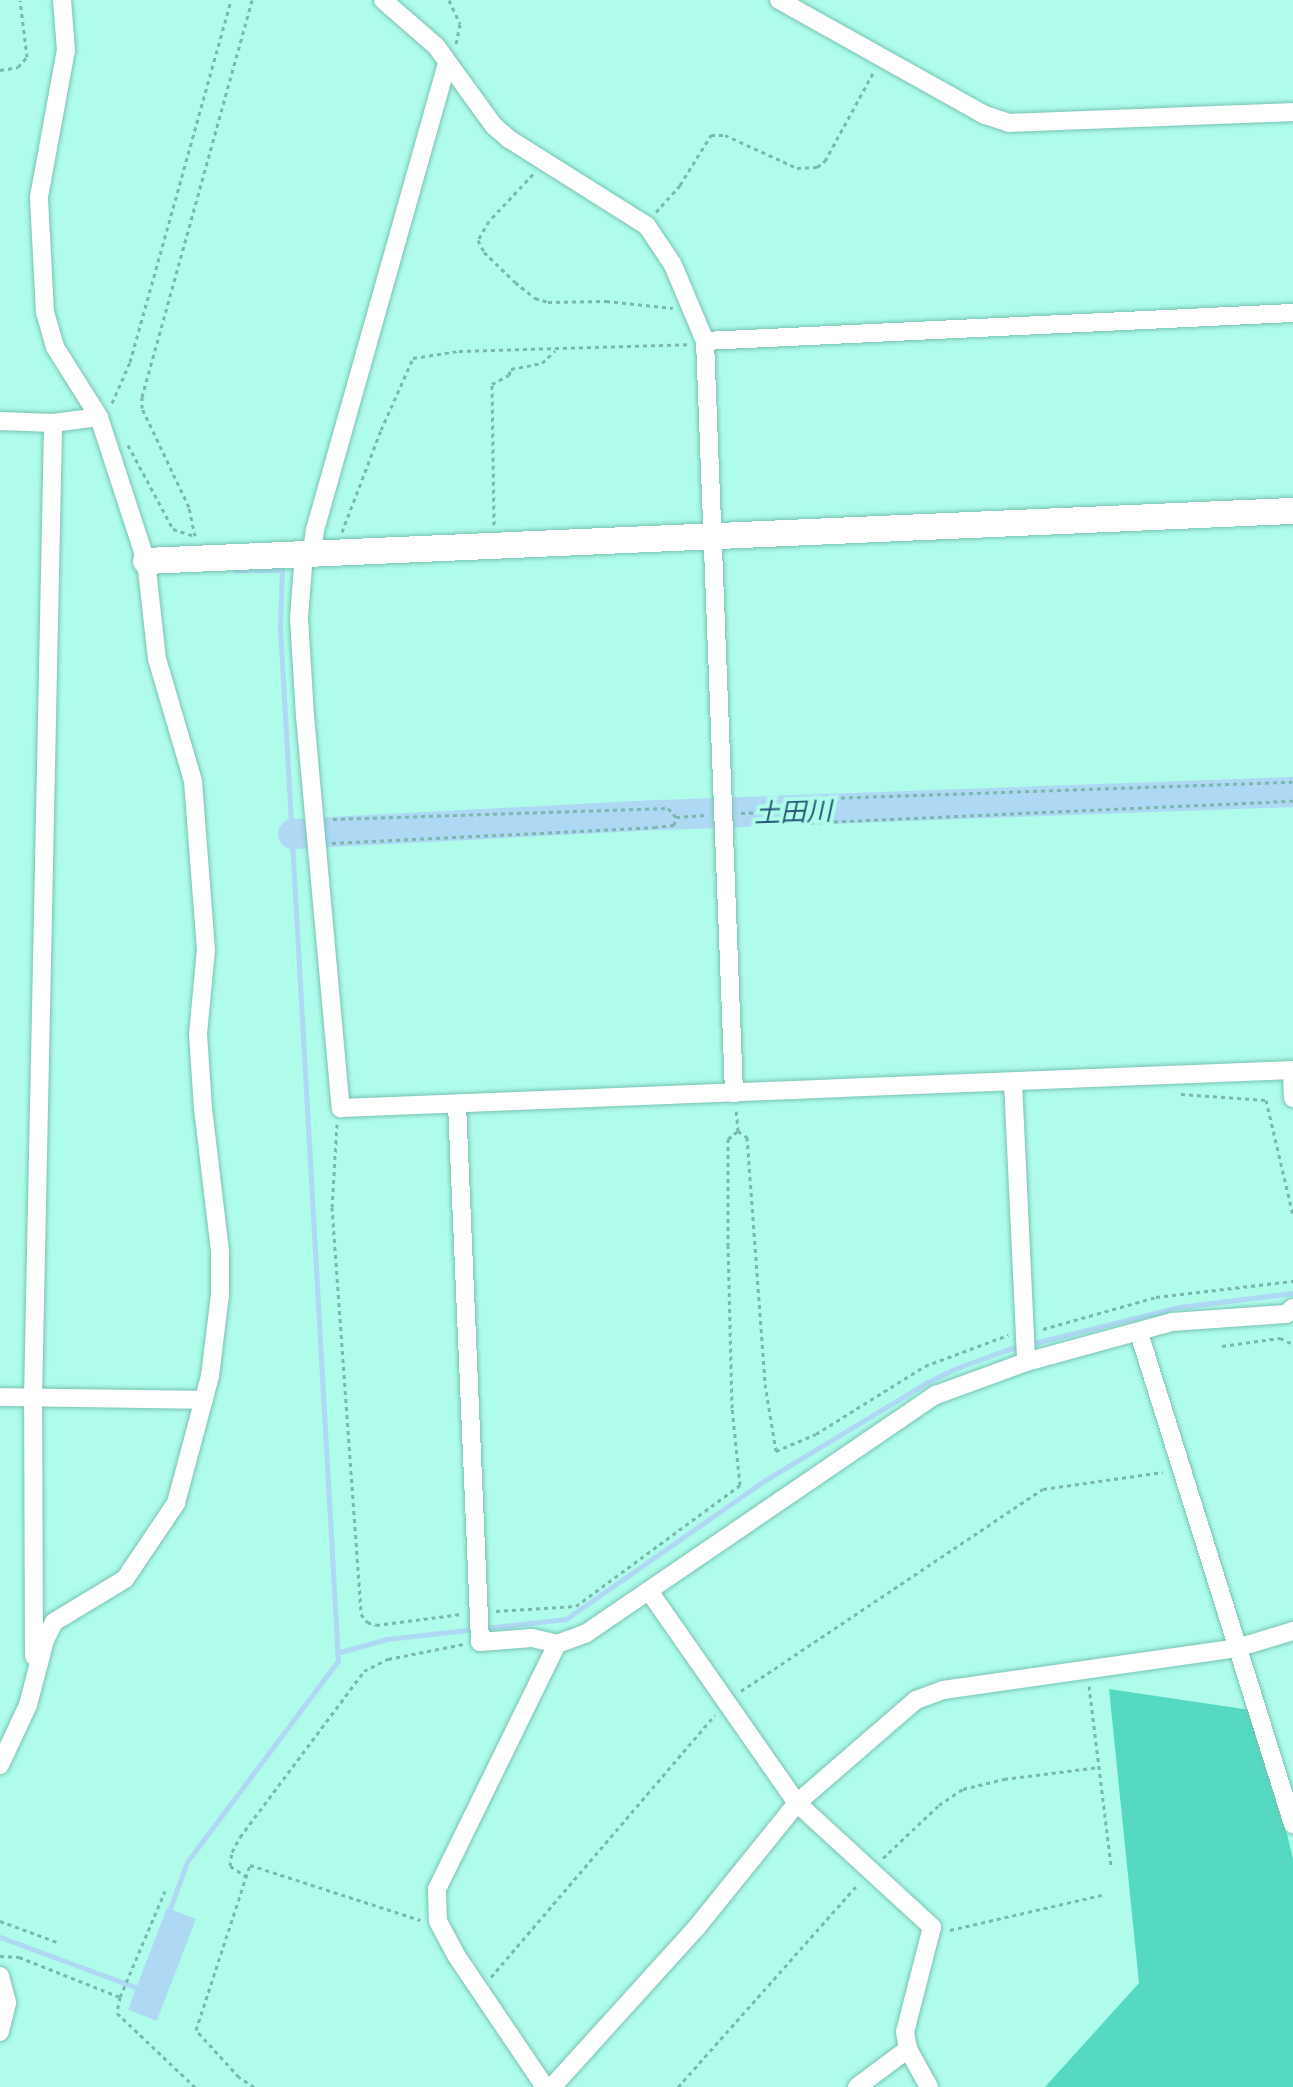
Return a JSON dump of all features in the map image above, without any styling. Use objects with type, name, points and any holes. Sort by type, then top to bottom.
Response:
[{"type":"street","points":[[0,1765],[24,1716],[54,1622],[125,1579],[176,1503],[204,1400],[220,1294],[220,1251],[203,1109],[198,1034],[206,950],[198,819],[185,748],[157,659],[146,561],[100,419],[55,347],[45,313],[39,197],[66,50],[62,0]]},
{"type":"street","points":[[383,0],[436,46],[494,126],[509,139],[547,160],[647,226],[673,265],[705,342],[711,535],[716,564],[734,1093]]},
{"type":"street","points":[[779,0],[985,115],[1009,123],[1293,112]]},
{"type":"street","points":[[446,62],[308,553],[299,618],[319,821],[341,1108],[457,1104],[522,1098],[734,1093],[1292,1070],[1293,1098]]},
{"type":"street","points":[[705,342],[1293,313]]},
{"type":"street","points":[[0,421],[53,423],[100,419]]},
{"type":"street","points":[[35,1677],[33,1398],[53,423]]},
{"type":"street","points":[[146,561],[1293,511]]},
{"type":"street","points":[[1013,1082],[1026,1362]]},
{"type":"street","points":[[457,1104],[480,1642],[532,1638],[557,1644],[585,1634],[918,1405],[1026,1362],[1172,1322],[1286,1314],[1293,1308]]},
{"type":"street","points":[[1139,1333],[1293,1824]]},
{"type":"street","points":[[0,1397],[204,1400]]},
{"type":"street","points":[[649,1591],[797,1803],[932,1927],[908,2017],[908,2049],[929,2087]]},
{"type":"street","points":[[552,2087],[697,1927],[797,1803],[895,1716],[927,1694],[1237,1648],[1293,1631]]},
{"type":"street","points":[[545,2087],[508,2036],[438,1921],[437,1889],[557,1644]]},
{"type":"street","points":[[0,1976],[7,2003],[0,2032]]},
{"type":"street","points":[[857,2087],[908,2049]]},
{"type":"path","points":[[0,70],[18,67],[27,57],[20,0]]},
{"type":"path","points":[[100,419],[111,419],[111,404],[130,362],[231,0]]},
{"type":"path","points":[[192,535],[189,507],[142,408],[142,397],[252,0]]},
{"type":"path","points":[[446,62],[461,32],[458,14],[449,0]]},
{"type":"path","points":[[647,226],[680,185],[711,135],[725,135],[797,168],[817,167],[825,161],[881,58]]},
{"type":"path","points":[[547,160],[489,221],[478,240],[484,252],[535,298],[548,302],[606,301],[678,308],[689,305]]},
{"type":"path","points":[[339,551],[342,532],[375,445],[413,358],[459,351],[705,342]]},
{"type":"path","points":[[495,545],[492,384],[509,375],[511,369],[542,363],[556,349]]},
{"type":"path","points":[[126,441],[173,529],[208,538]]},
{"type":"path","points":[[1293,782],[801,799],[799,811],[802,823],[1293,801]]},
{"type":"path","points":[[319,821],[668,808],[676,817]]},
{"type":"path","points":[[676,817],[799,811]]},
{"type":"path","points":[[319,845],[381,838],[654,827],[674,825],[676,817]]},
{"type":"path","points":[[1173,1092],[1266,1100],[1293,1215]]},
{"type":"path","points":[[734,1093],[738,1131]]},
{"type":"path","points":[[341,1108],[332,1166],[332,1207],[361,1614],[367,1622],[376,1625],[478,1612],[576,1606],[740,1485],[732,1408],[728,1215],[728,1139],[738,1131]]},
{"type":"path","points":[[738,1131],[747,1137],[765,1384],[776,1451],[816,1434],[925,1366],[1023,1332],[1156,1297],[1293,1281]]},
{"type":"path","points":[[1222,1346],[1280,1338],[1293,1344]]},
{"type":"path","points":[[491,1977],[725,1704],[1043,1489],[1180,1468]]},
{"type":"path","points":[[247,1877],[230,1866],[236,1844],[364,1671],[388,1659],[480,1642]]},
{"type":"path","points":[[1088,1671],[1111,1865]]},
{"type":"path","points":[[256,2087],[239,2077],[196,2030],[250,1865],[424,1921],[438,1921]]},
{"type":"path","points":[[165,1891],[120,1997],[117,2013],[195,2087]]},
{"type":"path","points":[[932,1927],[950,1930],[1102,1895]]},
{"type":"path","points":[[0,1921],[57,1942]]},
{"type":"path","points":[[0,1956],[19,1957],[120,1997]]},
{"type":"green space","points":[[1109,1689],[1257,1711],[1293,1859],[1293,2087],[1045,2087],[1139,1983]]},
{"type":"water","points":[[167,1908],[196,1919],[157,2021],[128,2010]]},
{"type":"waterway","points":[[168,1914],[187,1862],[338,1661],[280,626],[282,570],[235,570]]},
{"type":"waterway","name":"土田川","points":[[293,834],[661,815],[1293,792]]},
{"type":"waterway","points":[[337,1653],[387,1639],[566,1619],[767,1479],[926,1383],[957,1368],[1006,1350],[1179,1307],[1293,1293]]},
{"type":"waterway","points":[[0,1937],[143,1990]]}]
